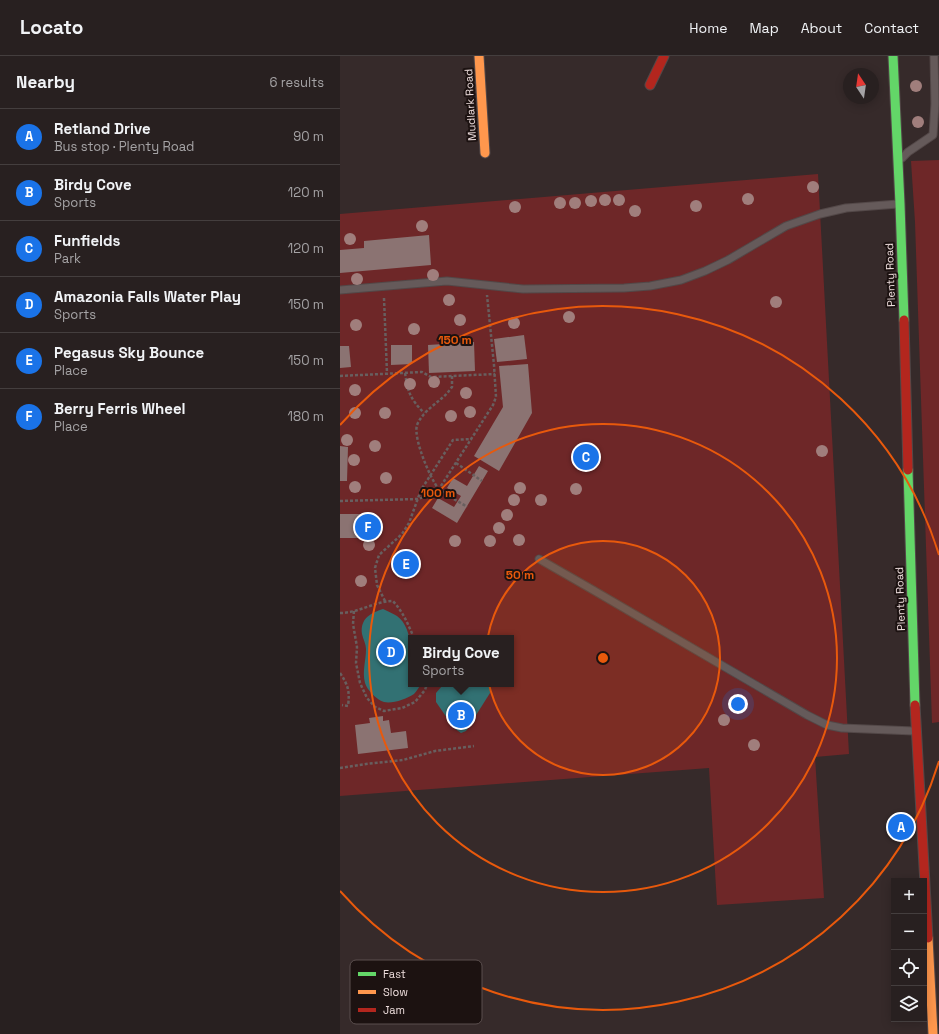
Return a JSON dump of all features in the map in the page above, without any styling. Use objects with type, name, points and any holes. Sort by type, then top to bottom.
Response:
[{"type":"main road","name":"Mudlark Road","points":[[480,56],[485,152]]},
{"type":"main road","points":[[650,85],[664,56]]},
{"type":"main road","name":"Plenty Road","points":[[893,56],[900,204],[916,731],[933,1034]]},
{"type":"lane","points":[[898,162],[908,152],[933,135],[936,104],[934,56]]},
{"type":"lane","points":[[340,290],[447,281],[523,289],[624,288],[650,286],[681,280],[705,271],[728,260],[786,226],[820,214],[846,208],[900,204]]},
{"type":"lane","points":[[539,559],[807,715],[827,725],[842,728],[916,731]]},
{"type":"path","points":[[340,501],[418,498],[429,495],[439,489],[472,439],[493,405],[496,397],[486,285]]},
{"type":"path","points":[[383,287],[387,374]]},
{"type":"path","points":[[340,376],[422,372],[431,377],[495,374]]},
{"type":"path","points":[[405,373],[407,389],[413,401],[424,413]]},
{"type":"path","points":[[452,376],[452,387],[443,397],[424,413],[417,426],[417,438],[430,475],[439,489],[467,506]]},
{"type":"path","points":[[385,601],[377,584],[375,568],[379,555],[402,534],[409,523],[421,490],[453,440],[472,439]]},
{"type":"path","points":[[456,463],[482,481]]},
{"type":"path","points":[[340,613],[354,611],[385,601],[393,601],[407,621],[413,635]]},
{"type":"path","points":[[354,611],[353,624],[357,647],[356,663],[360,683],[367,698],[375,707],[384,711],[402,708],[415,702],[426,687]]},
{"type":"path","points":[[340,672],[347,683],[349,695],[348,706],[342,705]]},
{"type":"path","points":[[340,768],[404,760],[435,750],[474,746]]},
{"type":"shaded area","points":[[939,160],[939,722],[932,723],[915,222],[911,161]]},
{"type":"shaded area","points":[[818,174],[849,754],[815,757],[824,898],[717,905],[709,768],[340,796],[340,214]]},
{"type":"water","points":[[383,609],[397,616],[407,629],[408,635],[408,687],[419,687],[411,696],[399,701],[381,701],[370,692],[365,683],[364,670],[366,645],[362,634],[362,628],[367,617],[374,612]]},
{"type":"water","points":[[441,687],[490,687],[490,693],[466,731],[461,733],[454,728],[436,702],[436,693]]},
{"type":"building","points":[[429,235],[431,265],[340,273],[340,250],[364,248],[364,241]]},
{"type":"building","points":[[524,335],[527,359],[497,362],[494,339]]},
{"type":"building","points":[[474,342],[475,371],[429,373],[428,345]]},
{"type":"building","points":[[391,345],[412,345],[412,364],[391,365]]},
{"type":"building","points":[[340,346],[349,346],[351,367],[340,368]]},
{"type":"building","points":[[528,364],[532,413],[499,471],[474,456],[503,407],[499,366]]},
{"type":"building","points":[[340,446],[348,447],[347,481],[340,481]]},
{"type":"building","points":[[479,466],[488,471],[457,523],[432,508],[438,498],[454,507],[461,496],[447,488],[453,478],[467,486]]},
{"type":"building","points":[[340,514],[360,514],[360,538],[340,538]]},
{"type":"building","points":[[383,716],[383,721],[389,720],[391,733],[406,731],[408,748],[358,754],[355,725],[370,723],[369,718]]},
{"type":"traffic: fast","points":[[893,56],[904,320]]},
{"type":"traffic: fast","points":[[908,470],[915,705]]},
{"type":"traffic: slow","points":[[479,56],[485,153]]},
{"type":"traffic: slow","points":[[928,938],[933,1034]]},
{"type":"traffic: jam","points":[[650,85],[664,56]]},
{"type":"traffic: jam","points":[[904,320],[908,470]]},
{"type":"traffic: jam","points":[[915,705],[928,938]]},
{"type":"place","name":"Funfields","points":[[586,457]]},
{"type":"place","name":"Berry Ferris Wheel","points":[[368,527]]},
{"type":"place","name":"Pegasus Sky Bounce","points":[[406,564]]},
{"type":"place","name":"Amazonia Falls Water Play","points":[[391,652]]},
{"type":"place","name":"Birdy Cove","points":[[461,715]]},
{"type":"place","name":"Retland Drive","points":[[901,827]]}]
